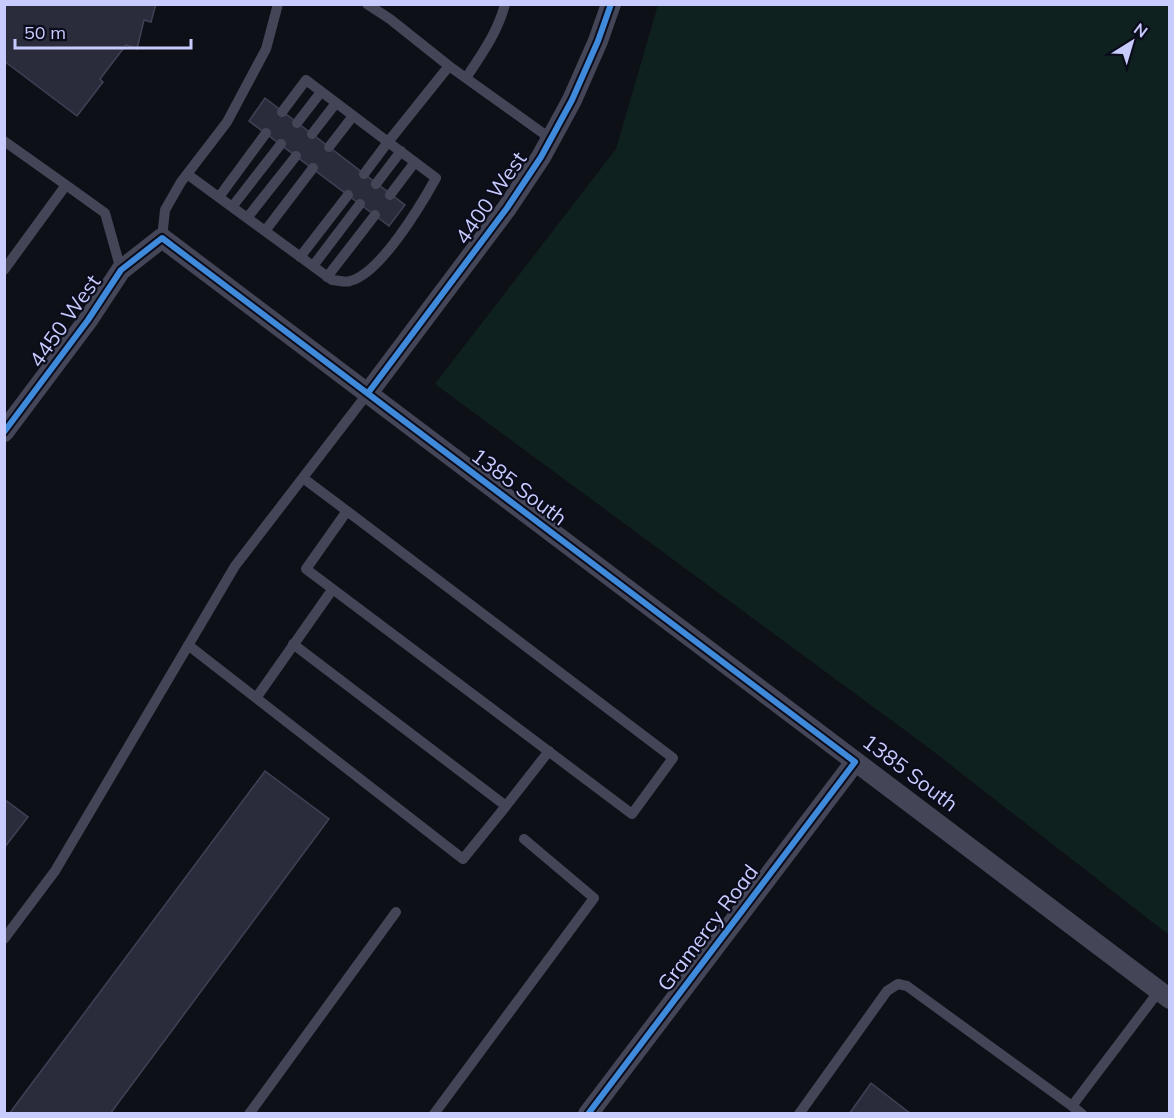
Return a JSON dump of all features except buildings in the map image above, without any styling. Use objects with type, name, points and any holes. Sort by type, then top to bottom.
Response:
[{"type":"street","name":"4400 West","points":[[368,393],[507,208],[572,100],[611,4]]},
{"type":"street","name":"1385 South","points":[[162,237],[1164,995]]},
{"type":"street","name":"4450 West","points":[[4,432],[88,320],[121,270],[162,237]]},
{"type":"street","name":"Gramercy Road","points":[[588,1113],[855,762]]},
{"type":"lane","points":[[162,237],[165,210],[188,174],[227,122],[266,49],[278,4]]},
{"type":"lane","points":[[367,4],[550,139]]},
{"type":"lane","points":[[466,78],[487,46],[505,4]]},
{"type":"lane","points":[[363,174],[449,66]]},
{"type":"lane","points":[[188,174],[332,280],[349,282],[372,270],[417,210],[436,178],[306,80],[282,112]]},
{"type":"lane","points":[[297,123],[321,92]]},
{"type":"lane","points":[[312,134],[336,103]]},
{"type":"lane","points":[[329,147],[353,116]]},
{"type":"lane","points":[[219,197],[266,133]]},
{"type":"lane","points":[[4,141],[105,213],[121,270]]},
{"type":"lane","points":[[232,207],[281,144]]},
{"type":"lane","points":[[376,184],[401,151]]},
{"type":"lane","points":[[247,218],[296,156]]},
{"type":"lane","points":[[390,195],[415,162]]},
{"type":"lane","points":[[265,231],[313,168]]},
{"type":"lane","points":[[4,270],[66,185]]},
{"type":"lane","points":[[300,256],[348,195]]},
{"type":"lane","points":[[313,266],[360,204]]},
{"type":"lane","points":[[327,277],[375,215]]},
{"type":"lane","points":[[4,939],[55,871],[235,566],[368,393]]},
{"type":"lane","points":[[303,478],[348,511],[673,758],[632,814],[306,569],[348,511]]},
{"type":"lane","points":[[256,698],[332,590]]},
{"type":"lane","points":[[293,644],[506,806]]},
{"type":"lane","points":[[188,645],[463,859],[549,751]]},
{"type":"lane","points":[[434,1113],[594,898],[524,839]]},
{"type":"lane","points":[[249,1113],[396,912]]},
{"type":"lane","points":[[799,1113],[887,991],[897,984],[906,987],[1082,1113]]},
{"type":"lane","points":[[1072,1106],[1164,995]]},
{"type":"green space","points":[[658,5],[1169,5],[1169,935],[925,745],[435,384],[616,149]]},
{"type":"cycle path","points":[[368,393],[507,208],[541,157],[572,100],[598,41],[611,4]]},
{"type":"cycle path","points":[[4,432],[88,320],[121,270],[162,238],[855,762],[588,1114]]}]
